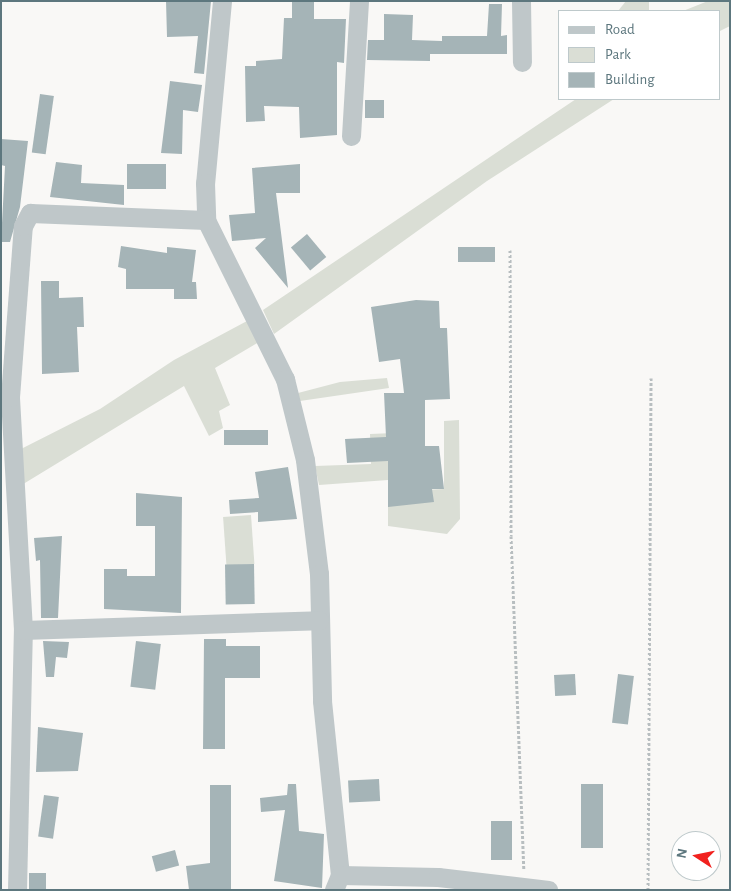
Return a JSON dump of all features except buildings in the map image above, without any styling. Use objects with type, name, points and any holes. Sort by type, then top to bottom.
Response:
[{"type":"street","points":[[222,1],[204,183],[206,220],[270,343],[295,409],[314,529],[318,620],[337,882],[429,877],[548,890]]},
{"type":"street","points":[[351,136],[359,1]]},
{"type":"street","points":[[522,1],[522,62]]},
{"type":"street","points":[[17,890],[23,630],[10,397],[23,226],[30,213],[206,220]]},
{"type":"street","points":[[23,630],[318,620]]},
{"type":"path","points":[[510,250],[511,536],[524,887]]},
{"type":"path","points":[[648,890],[651,378]]},
{"type":"green space","points":[[626,1],[649,1],[649,10],[619,10]]},
{"type":"green space","points":[[708,1],[730,1],[730,26],[721,30],[721,10],[686,10]]},
{"type":"green space","points":[[575,100],[612,100],[487,181],[274,334],[263,310]]},
{"type":"green space","points":[[247,321],[259,342],[215,368],[230,405],[219,411],[223,428],[209,436],[184,386],[20,486],[19,450],[100,409],[174,360]]},
{"type":"green space","points":[[387,378],[389,388],[300,401],[298,393],[340,382]]},
{"type":"green space","points":[[459,420],[460,519],[447,534],[388,526],[388,480],[319,485],[315,466],[371,464],[370,434],[394,433],[400,491],[444,489],[444,421]]},
{"type":"green space","points":[[251,515],[254,564],[226,566],[223,517]]}]
